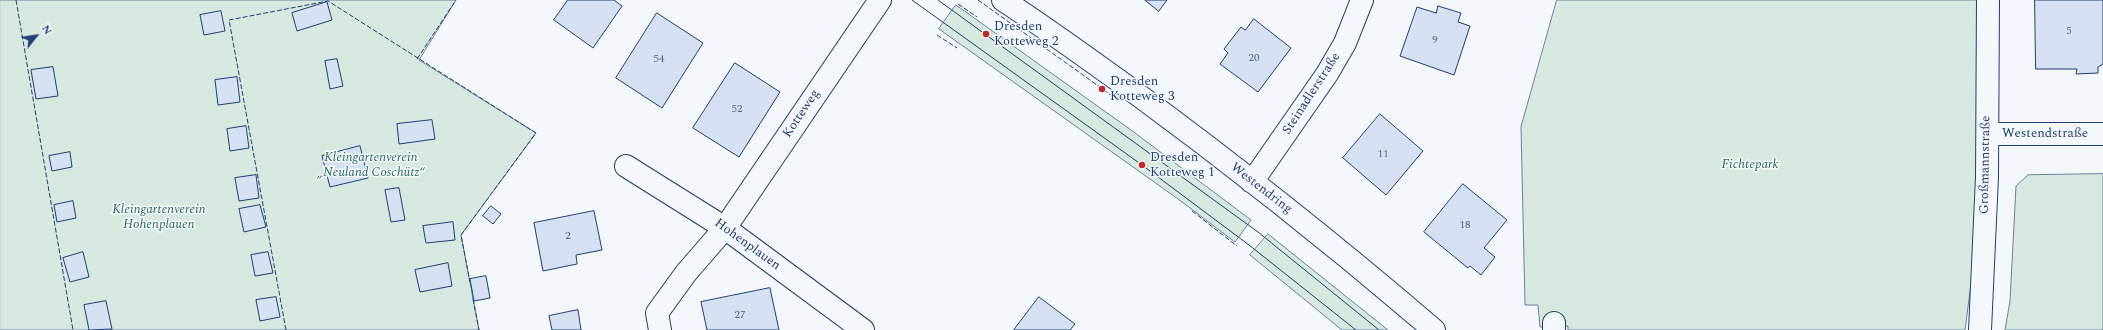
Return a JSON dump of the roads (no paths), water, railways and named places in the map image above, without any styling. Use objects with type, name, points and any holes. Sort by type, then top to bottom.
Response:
[{"type":"street","name":"Kotteweg","points":[[660,330],[657,312],[686,273],[725,228],[880,0]]},
{"type":"street","name":"Westendring","points":[[1003,0],[1034,20],[1187,131],[1355,264],[1434,330]]},
{"type":"street","name":"Steinadlerstraße","points":[[1252,182],[1326,74],[1345,43],[1362,0]]},
{"type":"street","name":"Großmannstraße","points":[[1980,330],[1988,134],[1988,0]]},
{"type":"street","name":"Westendstraße","points":[[1988,134],[2103,134]]},
{"type":"street","name":"Hohenplauen","points":[[626,166],[725,228],[864,330]]},
{"type":"tram line","points":[[912,0],[1142,165],[1249,245],[1356,330]]},
{"type":"tram line","points":[[938,0],[1258,232],[1379,330]]},
{"type":"place","name":"Dresden Kotteweg 2","points":[[986,34]]},
{"type":"place","name":"Dresden Kotteweg 3","points":[[1102,89]]},
{"type":"place","name":"Dresden Kotteweg 1","points":[[1142,165]]},
{"type":"park label","name":"Fichtepark","points":[[1750,165]]},
{"type":"park label","name":"Kleingartenverein „Neuland Coschütz“","points":[[371,166]]},
{"type":"park label","name":"Kleingartenverein Hohenplauen","points":[[159,218]]}]
